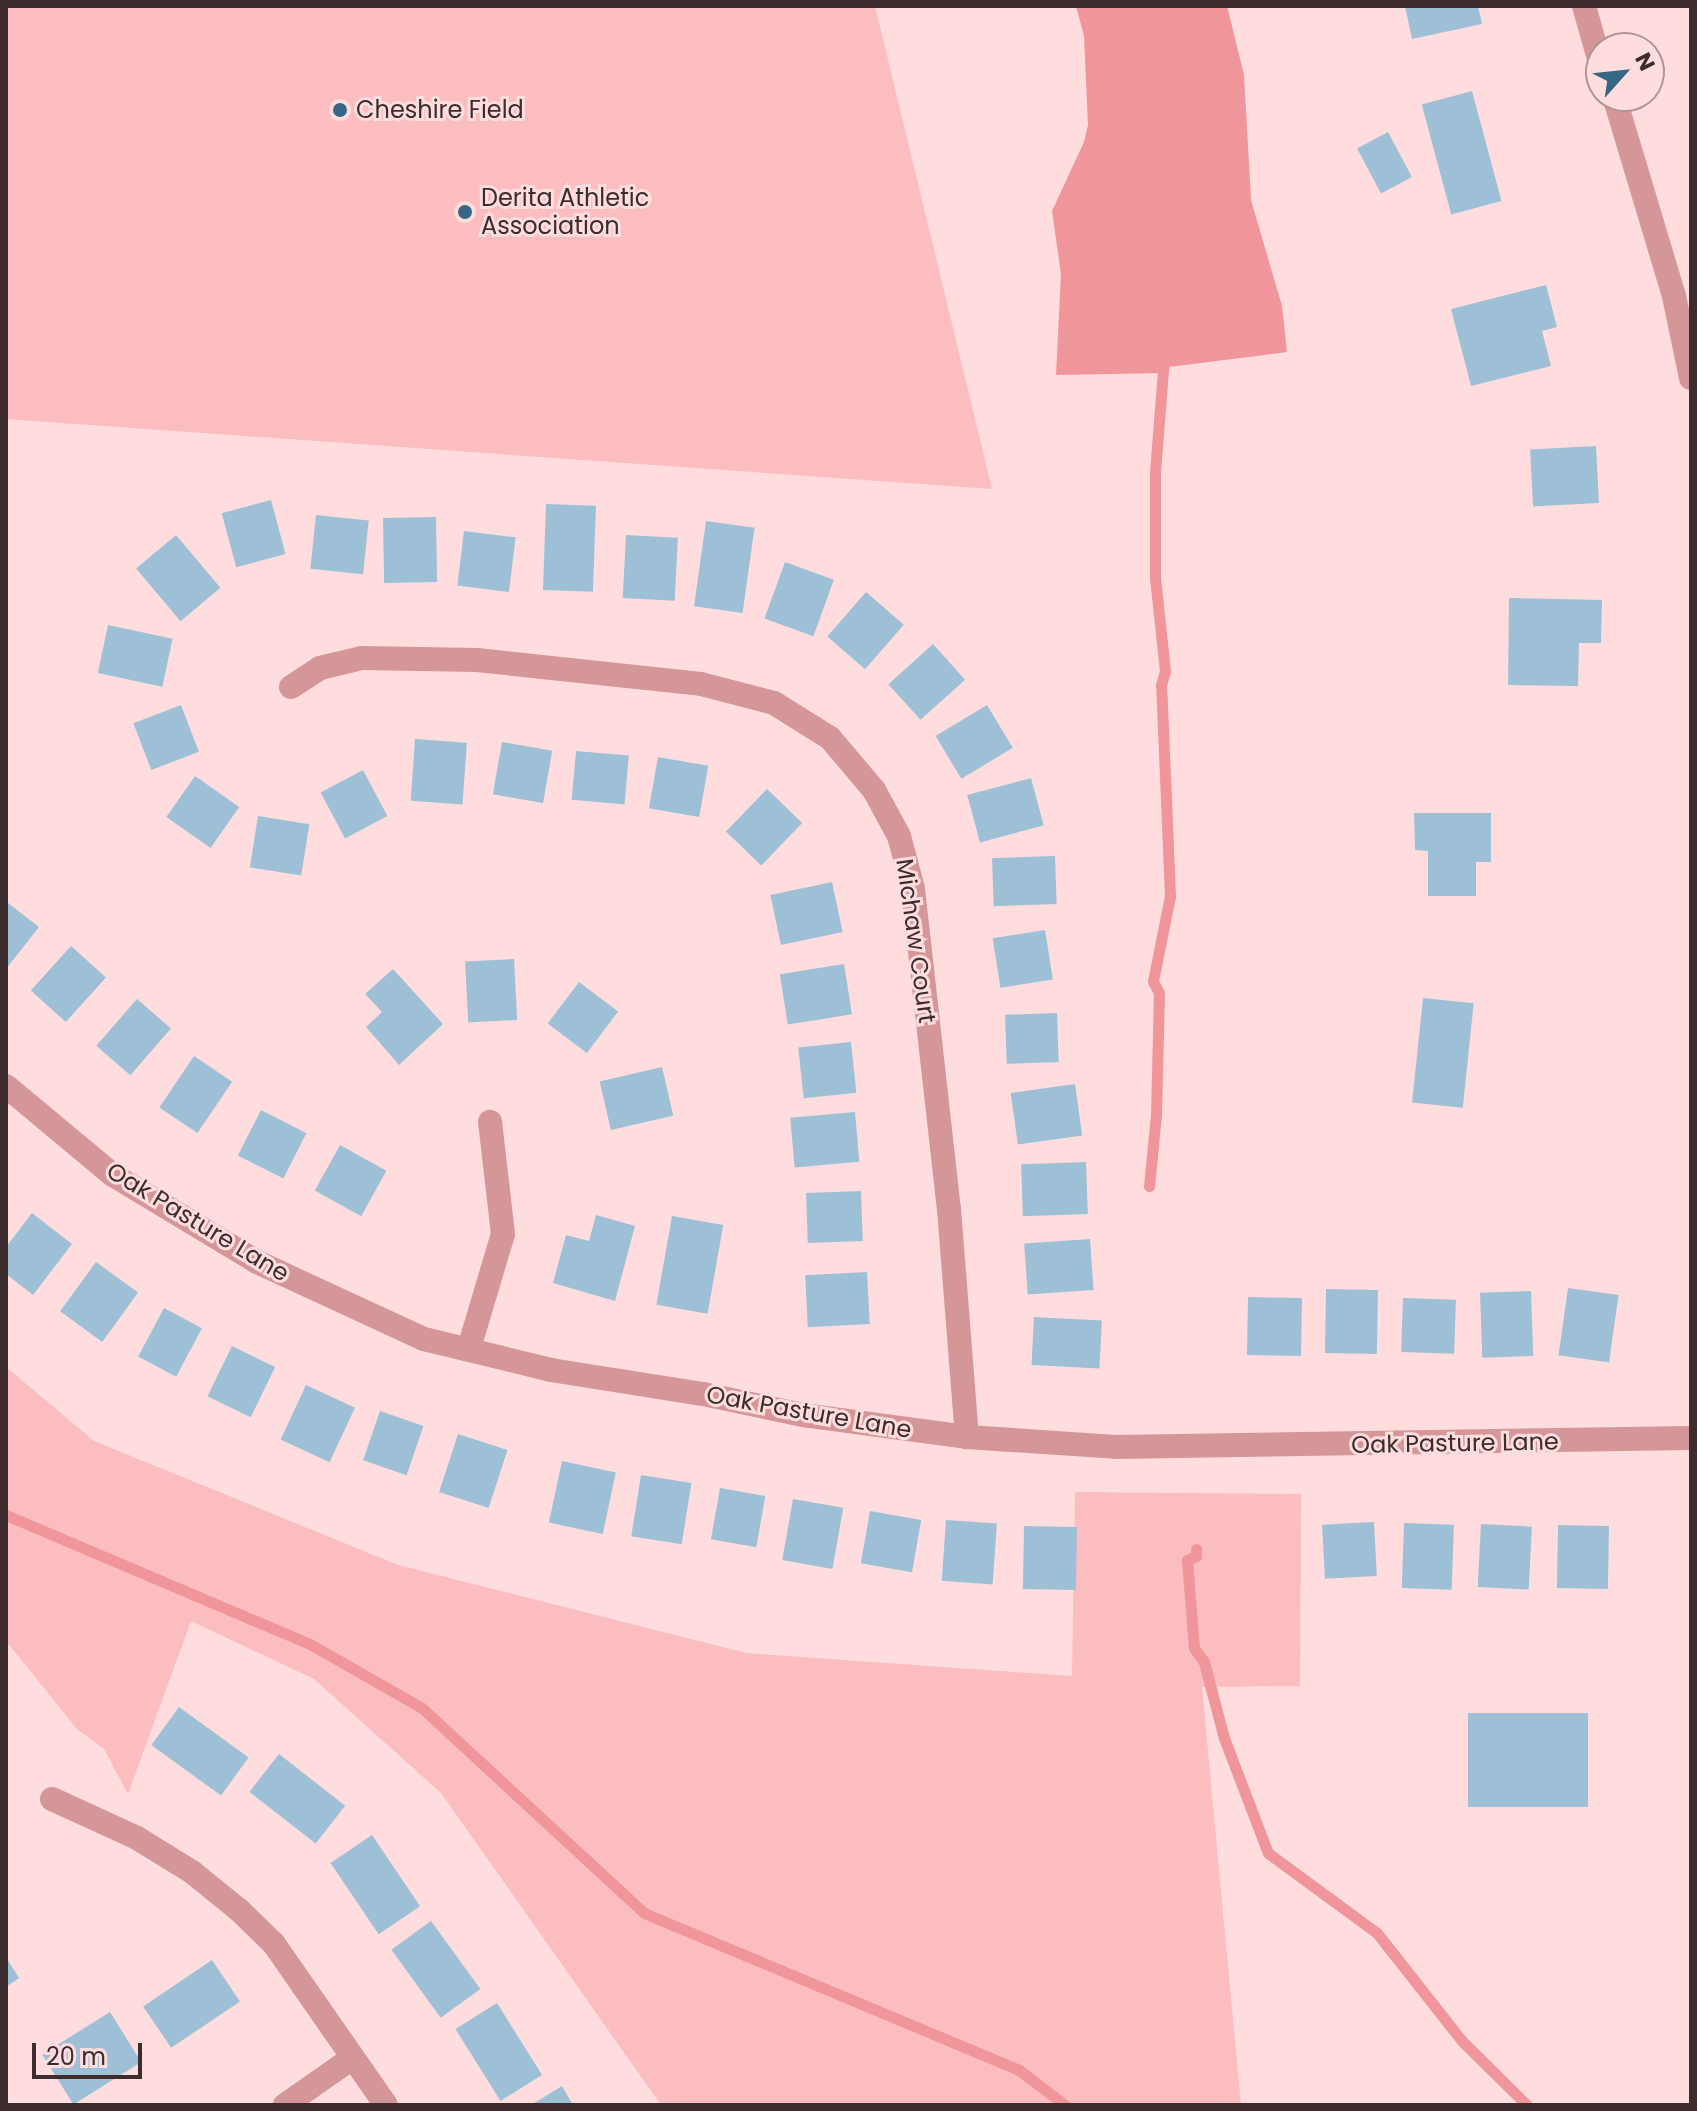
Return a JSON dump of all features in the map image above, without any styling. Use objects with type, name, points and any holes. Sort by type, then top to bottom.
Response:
[{"type":"street","points":[[1584,6],[1591,32]]},
{"type":"street","points":[[1619,112],[1674,296],[1691,378]]},
{"type":"street","name":"Michaw Court","points":[[291,687],[320,668],[362,658],[477,660],[701,684],[774,703],[830,738],[874,790],[899,836],[913,889],[949,1209],[967,1437]]},
{"type":"street","name":"Oak Pasture Lane","points":[[6,1086],[113,1175],[257,1262],[424,1339],[551,1370],[703,1394],[803,1415],[967,1437],[1169,1448],[1691,1438]]},
{"type":"street","points":[[469,1348],[503,1234],[490,1122]]},
{"type":"street","points":[[52,1799],[137,1838],[192,1872],[239,1910],[274,1944],[386,2105]]},
{"type":"street","points":[[285,2105],[352,2058]]},
{"type":"shaded area","name":"Derita Athletic Association","points":[[6,6],[875,6],[992,489],[6,419]]},
{"type":"shaded area","points":[[1076,6],[1227,6],[1244,75],[1251,200],[1282,306],[1287,352],[1169,367],[1164,373],[1056,375],[1061,274],[1052,211],[1084,142],[1088,125],[1084,36]]},
{"type":"shaded area","points":[[6,1367],[94,1441],[398,1565],[746,1653],[1072,1676],[1075,1492],[1301,1494],[1300,1686],[1202,1687],[1241,2105],[661,2105],[441,1793],[314,1679],[191,1621],[128,1794],[104,1749],[77,1729],[6,1641]]},
{"type":"building","points":[[1405,6],[1478,6],[1482,24],[1412,39]]},
{"type":"building","points":[[1472,91],[1502,201],[1451,215],[1422,104]]},
{"type":"building","points":[[1388,132],[1412,177],[1381,193],[1357,148]]},
{"type":"building","points":[[1546,285],[1557,327],[1542,331],[1551,366],[1471,386],[1451,309]]},
{"type":"building","points":[[1596,446],[1599,503],[1533,506],[1530,449]]},
{"type":"building","points":[[271,500],[285,554],[236,567],[222,513]]},
{"type":"building","points":[[546,504],[596,506],[593,592],[543,590]]},
{"type":"building","points":[[316,515],[369,521],[363,574],[310,569]]},
{"type":"building","points":[[436,517],[437,582],[384,583],[383,518]]},
{"type":"building","points":[[706,521],[755,528],[743,613],[694,606]]},
{"type":"building","points":[[464,531],[516,537],[509,592],[457,586]]},
{"type":"building","points":[[176,535],[220,588],[181,621],[136,568]]},
{"type":"building","points":[[626,535],[678,538],[675,601],[623,598]]},
{"type":"building","points":[[785,562],[834,580],[813,636],[764,618]]},
{"type":"building","points":[[866,592],[904,625],[865,669],[827,637]]},
{"type":"building","points":[[1509,598],[1602,600],[1601,643],[1579,643],[1578,686],[1508,685]]},
{"type":"building","points":[[108,625],[173,639],[162,687],[98,673]]},
{"type":"building","points":[[933,644],[965,680],[921,720],[888,684]]},
{"type":"building","points":[[181,705],[199,752],[151,770],[133,723]]},
{"type":"building","points":[[987,705],[1013,748],[961,779],[936,736]]},
{"type":"building","points":[[415,739],[467,743],[463,804],[411,801]]},
{"type":"building","points":[[502,742],[552,751],[543,803],[493,794]]},
{"type":"building","points":[[576,751],[629,756],[625,804],[572,800]]},
{"type":"building","points":[[658,757],[708,766],[699,817],[649,808]]},
{"type":"building","points":[[363,770],[387,816],[345,838],[321,793]]},
{"type":"building","points":[[195,776],[239,807],[211,848],[166,817]]},
{"type":"building","points":[[1031,778],[1044,825],[980,842],[967,795]]},
{"type":"building","points":[[767,789],[802,823],[761,865],[726,831]]},
{"type":"building","points":[[1414,813],[1491,813],[1491,862],[1476,862],[1476,896],[1428,896],[1428,851],[1415,850]]},
{"type":"building","points":[[258,816],[309,824],[301,875],[250,867]]},
{"type":"building","points":[[1055,856],[1057,904],[994,906],[992,858]]},
{"type":"building","points":[[832,882],[843,932],[781,945],[770,895]]},
{"type":"building","points":[[8,903],[39,927],[6,969],[6,905]]},
{"type":"building","points":[[1045,930],[1053,979],[1000,988],[993,938]]},
{"type":"building","points":[[71,946],[106,977],[66,1022],[31,991]]},
{"type":"building","points":[[514,959],[517,1020],[468,1022],[465,962]]},
{"type":"building","points":[[844,964],[852,1014],[788,1025],[780,974]]},
{"type":"building","points":[[393,969],[443,1024],[399,1065],[366,1027],[382,1012],[365,994]]},
{"type":"building","points":[[579,982],[618,1011],[587,1053],[548,1024]]},
{"type":"building","points":[[1423,998],[1474,1003],[1463,1108],[1412,1102]]},
{"type":"building","points":[[137,999],[171,1029],[130,1075],[96,1046]]},
{"type":"building","points":[[1057,1013],[1059,1062],[1007,1064],[1005,1015]]},
{"type":"building","points":[[851,1042],[856,1093],[804,1098],[798,1048]]},
{"type":"building","points":[[194,1056],[232,1082],[197,1133],[159,1107]]},
{"type":"building","points":[[662,1067],[673,1116],[611,1130],[600,1081]]},
{"type":"building","points":[[1075,1084],[1082,1135],[1018,1145],[1011,1093]]},
{"type":"building","points":[[261,1110],[306,1133],[283,1179],[238,1155]]},
{"type":"building","points":[[855,1112],[859,1162],[795,1167],[790,1118]]},
{"type":"building","points":[[340,1145],[386,1171],[361,1216],[315,1190]]},
{"type":"building","points":[[1086,1162],[1088,1214],[1023,1216],[1021,1164]]},
{"type":"building","points":[[861,1191],[863,1241],[808,1243],[806,1193]]},
{"type":"building","points":[[32,1213],[72,1244],[33,1295],[6,1274],[6,1247]]},
{"type":"building","points":[[596,1215],[635,1226],[615,1301],[553,1283],[566,1235],[589,1241]]},
{"type":"building","points":[[672,1216],[723,1225],[708,1314],[656,1305]]},
{"type":"building","points":[[1090,1239],[1094,1290],[1028,1294],[1024,1244]]},
{"type":"building","points":[[96,1262],[138,1293],[102,1342],[60,1311]]},
{"type":"building","points":[[867,1272],[870,1324],[808,1327],[805,1275]]},
{"type":"building","points":[[1568,1288],[1619,1295],[1609,1362],[1559,1355]]},
{"type":"building","points":[[1326,1289],[1378,1290],[1377,1354],[1325,1353]]},
{"type":"building","points":[[1531,1291],[1533,1356],[1482,1358],[1480,1293]]},
{"type":"building","points":[[1248,1297],[1302,1298],[1301,1356],[1247,1355]]},
{"type":"building","points":[[1403,1298],[1456,1300],[1454,1354],[1401,1352]]},
{"type":"building","points":[[164,1308],[202,1328],[176,1377],[138,1357]]},
{"type":"building","points":[[1034,1317],[1102,1321],[1099,1368],[1031,1365]]},
{"type":"building","points":[[232,1346],[275,1367],[251,1417],[207,1396]]},
{"type":"building","points":[[306,1385],[355,1408],[330,1462],[281,1439]]},
{"type":"building","points":[[380,1411],[423,1426],[407,1475],[363,1460]]},
{"type":"building","points":[[458,1434],[507,1450],[489,1508],[439,1492]]},
{"type":"building","points":[[562,1461],[616,1472],[603,1534],[549,1523]]},
{"type":"building","points":[[641,1475],[691,1483],[682,1544],[631,1536]]},
{"type":"building","points":[[720,1488],[765,1496],[756,1547],[711,1539]]},
{"type":"building","points":[[793,1499],[843,1508],[832,1569],[782,1560]]},
{"type":"building","points":[[870,1511],[921,1520],[912,1572],[861,1563]]},
{"type":"building","points":[[946,1520],[997,1524],[993,1584],[942,1581]]},
{"type":"building","points":[[1374,1522],[1377,1576],[1325,1579],[1322,1525]]},
{"type":"building","points":[[1404,1523],[1454,1525],[1452,1590],[1402,1588]]},
{"type":"building","points":[[1481,1524],[1532,1527],[1529,1590],[1478,1587]]},
{"type":"building","points":[[1558,1525],[1609,1526],[1608,1589],[1557,1588]]},
{"type":"building","points":[[1024,1526],[1077,1527],[1076,1590],[1023,1589]]},
{"type":"building","points":[[179,1707],[249,1758],[221,1796],[151,1745]]},
{"type":"building","points":[[1468,1713],[1588,1713],[1588,1807],[1468,1807]]},
{"type":"building","points":[[279,1754],[345,1806],[316,1844],[249,1792]]},
{"type":"building","points":[[372,1835],[420,1906],[379,1934],[331,1863]]},
{"type":"building","points":[[431,1921],[480,1989],[441,2018],[391,1950]]},
{"type":"building","points":[[6,1957],[19,1978],[6,1987]]},
{"type":"building","points":[[212,1960],[240,2001],[171,2048],[143,2006]]},
{"type":"building","points":[[497,2003],[542,2075],[500,2101],[455,2029]]},
{"type":"building","points":[[110,2012],[141,2062],[73,2104],[42,2054]]},
{"type":"building","points":[[562,2086],[573,2105],[531,2105]]},
{"type":"waterway","points":[[1149,1186],[1156,1115],[1159,993],[1153,981],[1170,896],[1161,685],[1165,671],[1155,578],[1155,472],[1164,358]]},
{"type":"waterway","points":[[6,1515],[310,1644],[422,1708],[644,1913],[1019,2070],[1065,2105]]},
{"type":"waterway","points":[[1196,1549],[1196,1556],[1187,1560],[1194,1648],[1204,1662],[1224,1738],[1268,1853],[1377,1933],[1462,2041],[1527,2105]]},
{"type":"place","name":"Cheshire Field","points":[[340,110]]},
{"type":"place","name":"Derita Athletic Association","points":[[465,212]]}]
